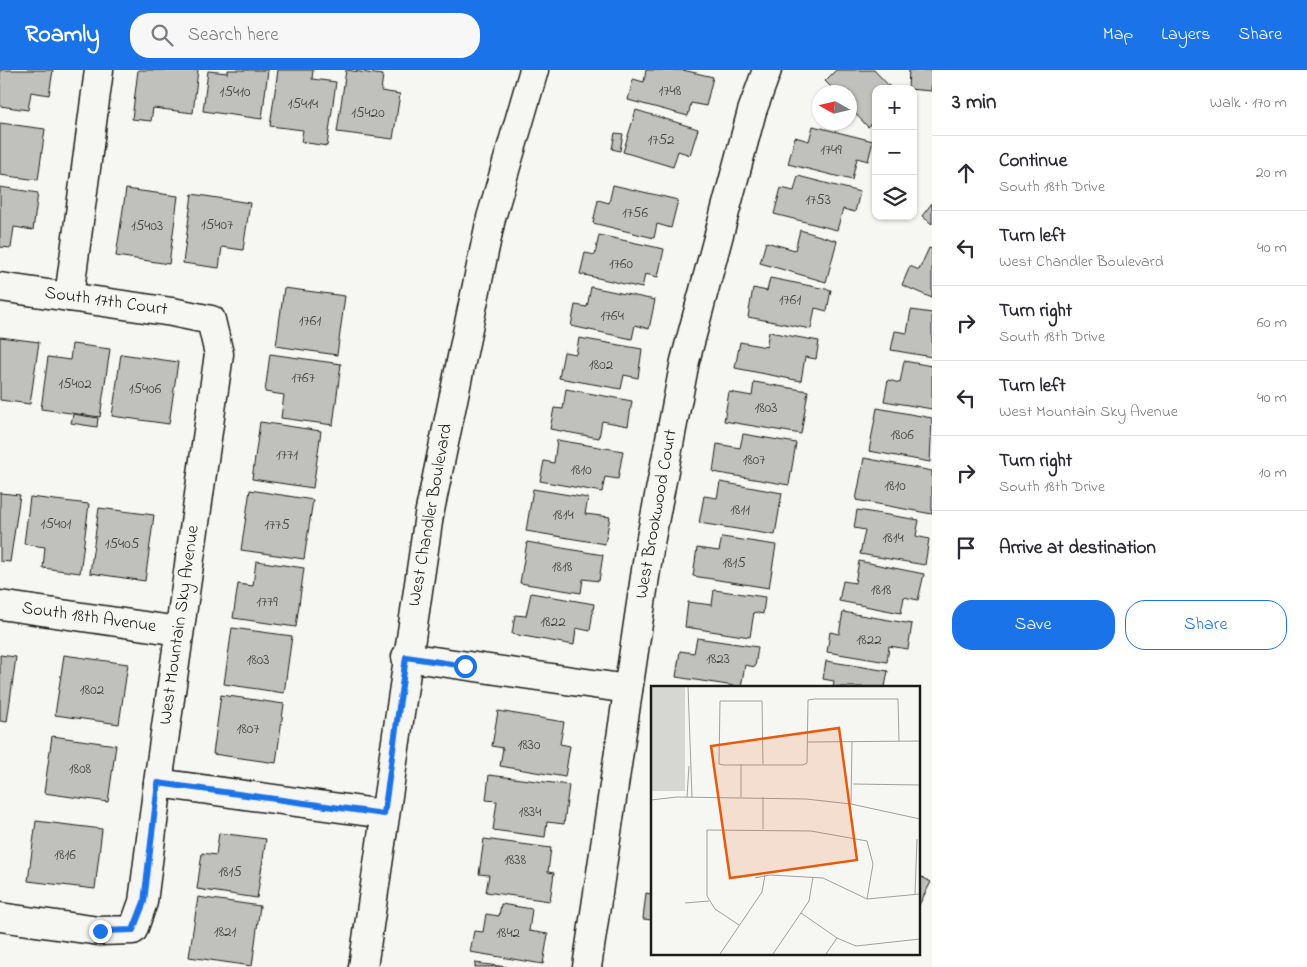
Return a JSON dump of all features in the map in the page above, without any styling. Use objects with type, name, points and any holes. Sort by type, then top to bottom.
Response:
[{"type":"street","points":[[69,297],[99,70]]},
{"type":"street","name":"West Chandler Boulevard","points":[[363,967],[406,657],[429,515],[491,218],[534,70]]},
{"type":"street","name":"West Brookwood Court","points":[[587,967],[650,543],[684,361],[752,111],[767,70]]},
{"type":"street","name":"South 17th Court","points":[[0,287],[172,312],[211,320]]},
{"type":"street","name":"West Mountain Sky Avenue","points":[[0,917],[100,931],[133,930],[144,902],[158,783],[219,354],[211,320]]},
{"type":"street","name":"South 18th Avenue","points":[[0,605],[179,632]]},
{"type":"street","points":[[406,657],[628,689]]},
{"type":"street","points":[[158,783],[384,814]]},
{"type":"building","points":[[0,70],[53,70],[49,95],[31,92],[28,110],[0,106]]},
{"type":"building","points":[[138,70],[198,70],[193,113],[153,108],[151,121],[132,119]]},
{"type":"building","points":[[228,70],[268,70],[262,119],[203,111],[208,71],[228,73]]},
{"type":"building","points":[[278,70],[313,70],[312,79],[336,82],[327,146],[301,142],[303,130],[270,126]]},
{"type":"building","points":[[346,70],[383,75],[381,91],[400,94],[393,139],[337,132]]},
{"type":"building","points":[[646,70],[683,70],[713,77],[706,106],[691,103],[688,116],[628,100],[633,79],[644,82]]},
{"type":"building","points":[[836,70],[874,70],[888,85],[872,85],[872,124],[868,127],[857,115],[857,85],[829,85],[825,81]]},
{"type":"building","points":[[909,70],[932,70],[931,91],[917,90],[917,85],[908,85]]},
{"type":"building","points":[[636,110],[698,129],[690,155],[678,151],[673,167],[623,152]]},
{"type":"building","points":[[0,123],[45,129],[38,180],[0,175]]},
{"type":"building","points":[[812,130],[829,130],[872,141],[872,145],[868,161],[857,158],[852,180],[788,164],[795,137],[809,141]]},
{"type":"building","points":[[615,133],[623,134],[620,151],[612,149]]},
{"type":"building","points":[[798,176],[860,192],[855,212],[843,209],[837,230],[774,214],[781,188],[794,191]]},
{"type":"building","points":[[613,185],[678,200],[671,228],[657,224],[654,238],[593,223],[598,200],[609,203]]},
{"type":"building","points":[[0,187],[38,193],[33,230],[14,227],[11,248],[0,247]]},
{"type":"building","points":[[126,189],[178,196],[169,264],[116,256]]},
{"type":"building","points":[[192,194],[250,203],[243,250],[222,247],[219,268],[183,263]]},
{"type":"building","points":[[932,203],[932,224],[922,216]]},
{"type":"building","points":[[800,230],[837,241],[826,282],[760,263],[766,242],[795,250]]},
{"type":"building","points":[[599,235],[664,249],[658,277],[645,274],[642,288],[580,274],[585,253],[595,255]]},
{"type":"building","points":[[929,248],[932,249],[932,298],[902,285],[910,266],[919,270]]},
{"type":"building","points":[[770,278],[831,290],[827,311],[815,308],[811,329],[748,317],[753,288],[767,291]]},
{"type":"building","points":[[591,287],[655,300],[649,329],[635,325],[632,339],[571,326],[575,305],[587,307]]},
{"type":"building","points":[[284,288],[345,296],[337,355],[276,346]]},
{"type":"building","points":[[911,310],[932,313],[932,357],[891,350],[895,331],[907,333]]},
{"type":"building","points":[[769,332],[819,341],[816,359],[805,357],[801,381],[735,368],[740,342],[766,347]]},
{"type":"building","points":[[0,337],[39,342],[30,404],[0,400]]},
{"type":"building","points":[[579,338],[642,349],[638,378],[624,375],[621,389],[559,378],[564,352],[576,354]]},
{"type":"building","points":[[72,344],[110,349],[100,417],[41,409],[48,357],[70,360]]},
{"type":"building","points":[[121,354],[178,362],[169,424],[112,416]]},
{"type":"building","points":[[270,354],[341,364],[333,425],[281,418],[284,395],[265,392]]},
{"type":"building","points":[[904,361],[932,366],[932,409],[884,401],[888,380],[900,383]]},
{"type":"building","points":[[754,382],[808,391],[801,434],[724,421],[729,392],[752,396]]},
{"type":"building","points":[[566,389],[632,401],[628,426],[602,421],[599,438],[550,429],[554,408],[563,409]]},
{"type":"building","points":[[877,408],[932,418],[930,462],[869,451]]},
{"type":"building","points":[[73,414],[98,418],[97,427],[71,423]]},
{"type":"building","points":[[260,422],[321,431],[313,488],[252,479]]},
{"type":"building","points":[[743,434],[796,443],[789,485],[713,472],[717,444],[740,448]]},
{"type":"building","points":[[557,440],[623,451],[618,479],[605,477],[602,492],[540,481],[544,461],[554,463]]},
{"type":"building","points":[[864,458],[932,471],[932,514],[856,500]]},
{"type":"building","points":[[720,482],[782,493],[775,535],[699,523],[704,496],[717,498]]},
{"type":"building","points":[[533,489],[588,498],[585,514],[610,517],[605,544],[526,531]]},
{"type":"building","points":[[250,490],[313,500],[304,559],[241,550]]},
{"type":"building","points":[[0,493],[20,495],[10,562],[0,561]]},
{"type":"building","points":[[30,497],[89,504],[80,573],[43,568],[45,547],[24,544]]},
{"type":"building","points":[[99,508],[154,515],[145,581],[90,573]]},
{"type":"building","points":[[857,510],[919,520],[916,536],[929,539],[925,565],[860,554],[865,530],[854,528]]},
{"type":"building","points":[[722,537],[776,545],[769,588],[693,576],[697,548],[719,551]]},
{"type":"building","points":[[527,542],[603,555],[599,581],[583,579],[581,593],[520,583]]},
{"type":"building","points":[[256,561],[304,568],[296,627],[233,618],[238,584],[253,586]]},
{"type":"building","points":[[859,561],[924,574],[918,600],[904,597],[901,613],[839,601],[843,581],[855,583]]},
{"type":"building","points":[[714,590],[765,597],[763,614],[754,612],[750,637],[685,627],[688,602],[712,605]]},
{"type":"building","points":[[531,593],[594,604],[590,631],[576,628],[574,645],[512,634],[515,615],[526,616]]},
{"type":"building","points":[[843,612],[912,624],[908,649],[889,646],[887,662],[827,652],[830,632],[839,634]]},
{"type":"building","points":[[232,628],[292,636],[284,693],[224,684]]},
{"type":"building","points":[[697,638],[758,647],[755,667],[745,665],[741,686],[676,677],[680,651],[694,653]]},
{"type":"building","points":[[0,655],[16,657],[7,722],[0,721]]},
{"type":"building","points":[[64,655],[128,664],[119,724],[55,715]]},
{"type":"building","points":[[826,661],[888,671],[885,686],[833,686],[834,681],[823,679]]},
{"type":"building","points":[[221,695],[284,704],[276,763],[213,754]]},
{"type":"building","points":[[498,711],[564,722],[560,744],[570,746],[565,777],[500,766],[503,748],[492,746]]},
{"type":"building","points":[[52,736],[116,745],[108,802],[44,793]]},
{"type":"building","points":[[489,775],[569,785],[564,824],[547,822],[545,837],[493,830],[497,801],[486,800]]},
{"type":"building","points":[[36,821],[102,829],[95,889],[28,881]]},
{"type":"building","points":[[219,833],[266,839],[257,898],[197,889],[202,853],[216,855]]},
{"type":"building","points":[[484,839],[551,848],[548,872],[554,873],[550,901],[486,892],[489,875],[479,874]]},
{"type":"building","points":[[919,876],[931,882],[919,905]]},
{"type":"building","points":[[646,893],[651,894],[651,920],[643,919]]},
{"type":"building","points":[[198,897],[260,906],[252,966],[189,957]]},
{"type":"building","points":[[501,904],[532,909],[529,931],[548,934],[543,964],[470,952],[474,931],[483,932],[486,914],[499,916]]},
{"type":"building","points":[[475,963],[507,967],[475,967]]},
{"type":"route","points":[[100,931],[133,930],[144,902],[158,783],[384,814],[406,657],[465,666]]}]
